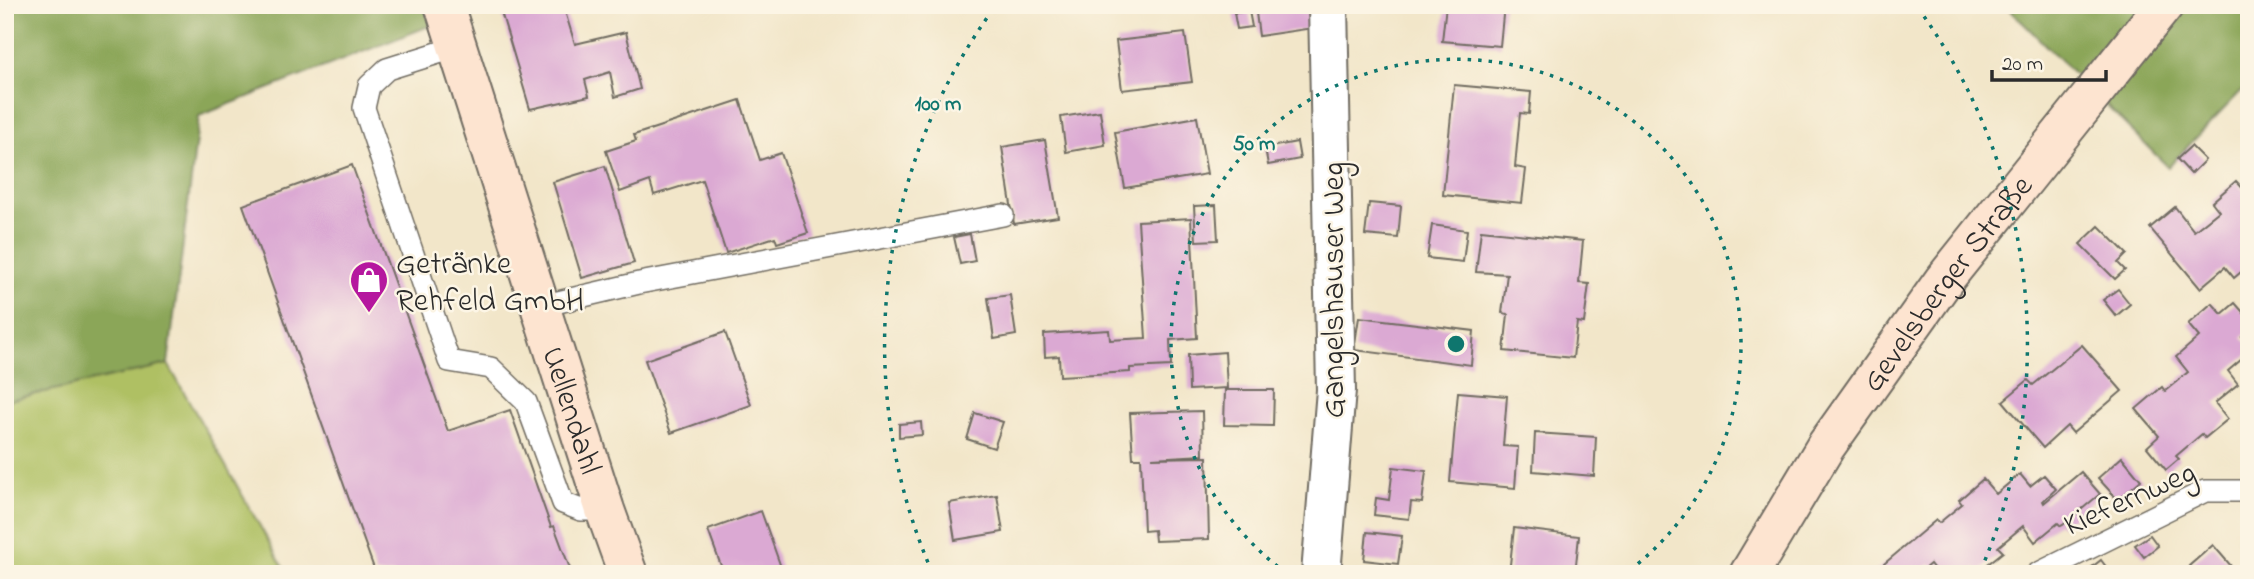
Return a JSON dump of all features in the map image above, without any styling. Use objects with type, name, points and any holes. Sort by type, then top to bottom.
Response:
[{"type":"main road","name":"Uellendahl","points":[[444,5],[605,510],[628,574]]},
{"type":"main road","name":"Gevelsberger Straße","points":[[1749,574],[1826,446],[1944,281],[2164,5]]},
{"type":"street","name":"Gangelshauser Weg","points":[[1321,574],[1336,390],[1328,5]]},
{"type":"lane","points":[[457,47],[387,69],[369,86],[364,108],[449,361],[491,368],[526,402],[563,503],[581,510],[605,510]]},
{"type":"lane","points":[[541,306],[639,284],[1003,215]]},
{"type":"lane","name":"Kiefernweg","points":[[2038,574],[2204,491],[2249,491]]},
{"type":"green space","points":[[5,5],[431,5],[437,23],[199,116],[168,364],[5,401]]},
{"type":"green space","points":[[2005,5],[2249,5],[2249,83],[2168,167]]},
{"type":"green space","points":[[168,364],[287,574],[5,574],[5,401]]},
{"type":"building","points":[[499,5],[563,5],[575,44],[626,32],[640,89],[615,97],[610,72],[585,80],[589,96],[530,109]]},
{"type":"building","points":[[1255,5],[1309,5],[1313,28],[1259,36]]},
{"type":"building","points":[[1446,5],[1504,5],[1500,46],[1442,41]]},
{"type":"building","points":[[1249,11],[1252,27],[1237,29],[1234,13]]},
{"type":"building","points":[[1185,33],[1192,82],[1122,90],[1116,41]]},
{"type":"building","points":[[1454,85],[1531,92],[1529,114],[1520,113],[1515,167],[1526,169],[1522,203],[1443,195]]},
{"type":"building","points":[[740,100],[760,160],[781,153],[808,233],[777,243],[775,237],[726,253],[702,180],[654,195],[650,181],[620,192],[606,151],[636,141],[634,135]]},
{"type":"building","points":[[1100,111],[1105,145],[1066,152],[1061,117]]},
{"type":"building","points":[[1197,117],[1207,174],[1125,188],[1115,132]]},
{"type":"building","points":[[1045,140],[1058,217],[1014,224],[1002,147]]},
{"type":"building","points":[[1297,142],[1300,159],[1268,165],[1265,148]]},
{"type":"building","points":[[2191,146],[2205,160],[2191,174],[2177,159]]},
{"type":"building","points":[[352,165],[448,431],[510,410],[551,527],[554,526],[572,574],[376,574],[243,205]]},
{"type":"building","points":[[605,166],[634,263],[582,278],[553,182]]},
{"type":"building","points":[[2236,181],[2249,195],[2249,265],[2234,278],[2225,267],[2200,288],[2150,228],[2175,207],[2194,231],[2219,211],[2212,202]]},
{"type":"building","points":[[1369,203],[1401,206],[1398,238],[1365,235]]},
{"type":"building","points":[[1216,205],[1218,240],[1196,241],[1194,206]]},
{"type":"building","points":[[1191,218],[1197,338],[1170,340],[1171,366],[1130,368],[1130,372],[1060,376],[1059,356],[1045,357],[1044,334],[1109,330],[1110,340],[1146,338],[1138,221]]},
{"type":"building","points":[[1432,225],[1467,230],[1463,262],[1427,258]]},
{"type":"building","points":[[2099,226],[2127,254],[2118,263],[2125,270],[2115,279],[2080,244]]},
{"type":"building","points":[[1481,230],[1583,241],[1579,283],[1589,284],[1584,323],[1577,322],[1573,358],[1504,351],[1508,314],[1502,313],[1507,274],[1476,272]]},
{"type":"building","points":[[970,234],[975,261],[960,264],[954,237]]},
{"type":"building","points":[[2118,289],[2130,304],[2116,316],[2103,300]]},
{"type":"building","points":[[1010,295],[1016,335],[994,339],[988,298]]},
{"type":"building","points":[[2212,303],[2222,314],[2235,303],[2249,319],[2249,331],[2242,337],[2249,345],[2249,353],[2228,371],[2238,384],[2215,403],[2228,419],[2205,438],[2202,434],[2176,456],[2179,459],[2166,470],[2147,447],[2159,436],[2136,409],[2162,387],[2165,391],[2188,372],[2176,357],[2199,337],[2188,324]]},
{"type":"building","points":[[1359,317],[1474,331],[1471,365],[1354,350]]},
{"type":"building","points":[[725,332],[751,405],[671,433],[645,360]]},
{"type":"building","points":[[2082,345],[2122,391],[2073,433],[2067,426],[2043,448],[2003,401],[2028,380],[2033,385]]},
{"type":"building","points":[[1225,352],[1227,388],[1189,390],[1188,355]]},
{"type":"building","points":[[1225,390],[1274,390],[1273,426],[1224,425]]},
{"type":"building","points":[[1458,392],[1507,396],[1503,446],[1518,447],[1515,488],[1450,482]]},
{"type":"building","points":[[1202,411],[1203,455],[1152,458],[1207,457],[1209,539],[1155,541],[1154,530],[1144,531],[1141,458],[1133,458],[1130,413]]},
{"type":"building","points":[[975,413],[1003,422],[994,448],[967,439]]},
{"type":"building","points":[[921,422],[922,435],[899,437],[899,424]]},
{"type":"building","points":[[1535,433],[1596,437],[1594,476],[1533,471]]},
{"type":"building","points":[[2122,457],[2141,480],[2118,500],[2098,478]]},
{"type":"building","points":[[1393,467],[1426,471],[1422,503],[1411,502],[1409,519],[1374,515],[1376,498],[1389,500]]},
{"type":"building","points":[[2081,472],[2100,494],[2063,525],[2058,523],[2035,542],[2023,526],[1998,547],[2003,552],[1979,571],[1976,567],[1968,574],[1938,574],[1930,564],[1918,574],[1872,574],[1936,520],[1939,523],[1962,504],[1959,500],[1983,479],[1996,494],[2020,474],[2030,486],[2044,475],[2056,489],[2044,503]]},
{"type":"building","points":[[997,495],[1003,532],[955,540],[949,503]]},
{"type":"building","points":[[761,511],[783,573],[724,574],[708,530]]},
{"type":"building","points":[[1514,528],[1579,536],[1575,574],[1509,574]]},
{"type":"building","points":[[1367,532],[1402,536],[1398,564],[1364,560]]},
{"type":"building","points":[[2150,535],[2158,546],[2144,557],[2135,545]]},
{"type":"building","points":[[2213,545],[2238,574],[2195,574],[2189,566]]},
{"type":"building","points":[[2101,560],[2110,572],[2089,574],[2087,571]]},
{"type":"place","name":"Getränke Rehfeld GmbH","points":[[369,314]]}]
